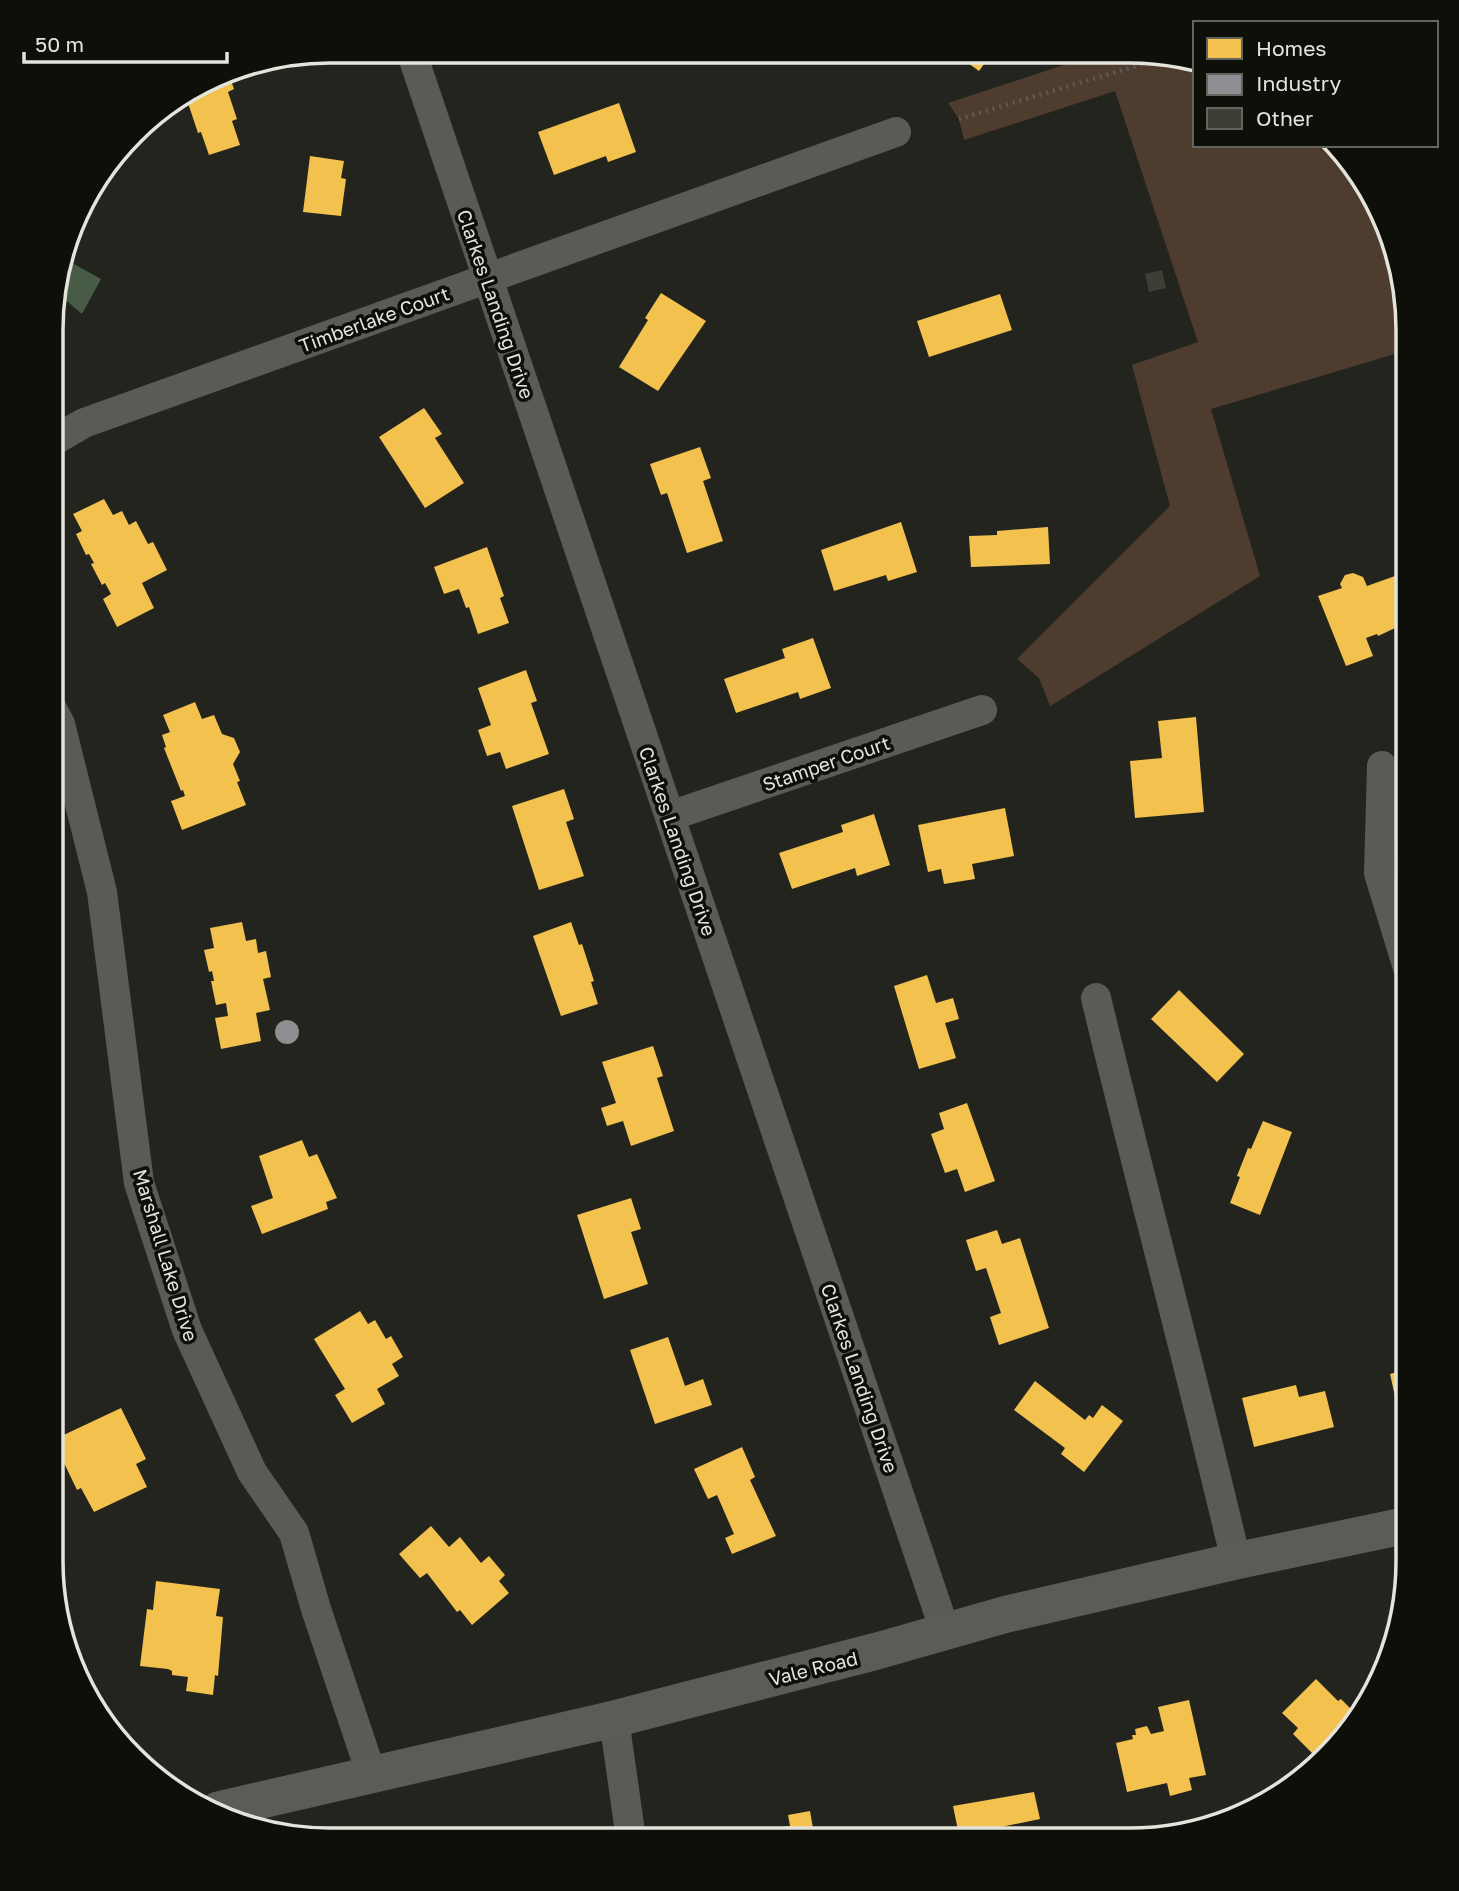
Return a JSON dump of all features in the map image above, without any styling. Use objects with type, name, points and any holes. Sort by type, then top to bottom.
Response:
[{"type":"main road","name":"Vale Road","points":[[227,1808],[614,1719],[877,1651],[945,1630],[1396,1528]]},
{"type":"street","name":"Clarkes Landing Drive","points":[[415,63],[945,1630]]},
{"type":"street","name":"Timberlake Court","points":[[63,435],[84,423],[896,132]]},
{"type":"street","name":"Stamper Court","points":[[670,816],[982,710]]},
{"type":"street","name":"Marshall Lake Drive","points":[[63,736],[102,891],[139,1183],[187,1330],[252,1472],[294,1532],[316,1609],[371,1773]]},
{"type":"street","points":[[1382,766],[1379,873],[1396,929]]},
{"type":"street","points":[[1096,998],[1147,1209],[1196,1392],[1236,1562]]},
{"type":"street","points":[[614,1719],[629,1828]]},
{"type":"path","points":[[959,119],[1144,64]]},
{"type":"shaded area","points":[[1070,63],[1164,65],[1193,71],[1193,147],[1324,147],[1351,181],[1369,212],[1382,244],[1394,295],[1396,354],[1211,409],[1260,576],[1050,706],[1039,678],[1017,659],[1170,506],[1132,365],[1198,342],[1115,91],[964,140],[959,119],[948,103]]},
{"type":"shaded area","points":[[72,263],[101,279],[82,314],[65,299]]},
{"type":"building: Homes","points":[[968,63],[985,63],[979,71]]},
{"type":"building: Homes","points":[[231,82],[234,89],[228,92],[237,119],[232,121],[240,145],[209,155],[201,132],[198,133],[188,104]]},
{"type":"building: Homes","points":[[619,103],[636,152],[608,162],[606,156],[554,175],[538,132]]},
{"type":"building: Homes","points":[[310,156],[344,161],[341,178],[346,179],[341,216],[303,212]]},
{"type":"building: Homes","points":[[661,293],[706,321],[658,391],[619,367]]},
{"type":"building: Homes","points":[[1000,294],[1012,330],[929,357],[917,321]]},
{"type":"building: Homes","points":[[424,408],[442,434],[435,438],[464,483],[425,508],[379,437]]},
{"type":"building: Homes","points":[[700,447],[711,478],[703,481],[723,541],[687,553],[667,493],[661,495],[650,464]]},
{"type":"building: Homes","points":[[104,499],[113,515],[122,511],[129,525],[136,521],[148,544],[153,542],[167,570],[142,583],[154,608],[117,627],[103,599],[111,594],[105,583],[102,585],[91,564],[94,563],[89,554],[86,555],[76,534],[82,531],[73,514]]},
{"type":"building: Homes","points":[[901,522],[917,572],[888,581],[886,575],[834,591],[821,550]]},
{"type":"building: Homes","points":[[1048,527],[1050,564],[971,567],[969,536],[997,535],[997,531]]},
{"type":"building: Homes","points":[[487,547],[504,596],[500,598],[509,623],[478,634],[469,607],[466,608],[459,589],[444,594],[434,567]]},
{"type":"building: Homes","points":[[1353,573],[1363,577],[1367,586],[1395,576],[1396,579],[1396,628],[1366,638],[1373,656],[1346,666],[1318,596],[1342,588],[1340,584],[1345,575]]},
{"type":"building: Homes","points":[[813,638],[831,688],[800,699],[798,692],[736,713],[724,679],[785,658],[782,649]]},
{"type":"building: Homes","points":[[526,670],[537,701],[531,703],[549,754],[506,769],[500,752],[487,756],[478,730],[491,725],[478,688]]},
{"type":"building: Homes","points":[[195,702],[202,719],[214,715],[222,734],[234,738],[240,752],[233,764],[246,805],[182,830],[171,801],[185,796],[164,748],[166,747],[162,735],[170,732],[163,715]]},
{"type":"building: Homes","points":[[1196,717],[1204,812],[1135,818],[1130,761],[1162,758],[1158,721]]},
{"type":"building: Homes","points":[[564,789],[574,819],[566,822],[584,876],[539,890],[512,806]]},
{"type":"building: Homes","points":[[1005,808],[1014,856],[972,864],[975,879],[944,884],[941,869],[928,872],[918,825]]},
{"type":"building: Homes","points":[[874,814],[890,865],[857,876],[855,868],[792,889],[779,853],[843,832],[841,825]]},
{"type":"building: Homes","points":[[242,922],[246,941],[256,939],[258,953],[266,951],[271,977],[263,979],[270,1010],[256,1013],[261,1041],[221,1049],[215,1018],[228,1016],[226,1003],[216,1005],[211,981],[214,981],[212,971],[209,972],[204,950],[214,948],[210,928]]},
{"type":"building: Homes","points":[[571,922],[579,945],[582,944],[598,1004],[561,1016],[533,936]]},
{"type":"building: Homes","points":[[927,975],[936,1003],[953,998],[959,1019],[945,1023],[956,1058],[919,1069],[894,986]]},
{"type":"building: Homes","points":[[1179,990],[1244,1054],[1217,1082],[1151,1019]]},
{"type":"building: Homes","points":[[653,1046],[663,1076],[657,1078],[674,1131],[631,1146],[623,1121],[607,1126],[601,1108],[616,1103],[602,1062]]},
{"type":"building: Homes","points":[[967,1103],[995,1181],[965,1192],[957,1169],[945,1173],[931,1134],[944,1129],[939,1113]]},
{"type":"building: Homes","points":[[1263,1121],[1292,1132],[1260,1215],[1230,1203],[1248,1148],[1251,1149]]},
{"type":"building: Homes","points":[[302,1140],[309,1157],[317,1154],[337,1198],[326,1202],[328,1209],[262,1234],[251,1206],[273,1198],[259,1156]]},
{"type":"building: Homes","points":[[631,1198],[641,1229],[631,1232],[648,1284],[604,1299],[577,1215]]},
{"type":"building: Homes","points":[[997,1230],[1002,1244],[1020,1238],[1049,1328],[999,1345],[990,1317],[1001,1313],[986,1268],[976,1271],[966,1240]]},
{"type":"building: Homes","points":[[360,1311],[368,1324],[375,1320],[386,1339],[391,1336],[403,1357],[392,1364],[399,1376],[377,1389],[385,1404],[352,1423],[335,1395],[345,1389],[314,1339]]},
{"type":"building: Homes","points":[[668,1337],[685,1386],[703,1379],[712,1405],[655,1424],[630,1350]]},
{"type":"building: Homes","points":[[1396,1372],[1396,1401],[1390,1374]]},
{"type":"building: Homes","points":[[1035,1381],[1085,1420],[1089,1415],[1093,1418],[1102,1405],[1123,1421],[1084,1472],[1061,1454],[1065,1448],[1014,1410]]},
{"type":"building: Homes","points":[[1296,1385],[1299,1397],[1325,1391],[1334,1427],[1254,1447],[1242,1398]]},
{"type":"building: Homes","points":[[121,1408],[146,1459],[136,1464],[147,1487],[94,1512],[81,1488],[77,1490],[63,1461],[63,1435]]},
{"type":"building: Homes","points":[[742,1447],[755,1477],[750,1480],[776,1536],[732,1554],[725,1538],[734,1534],[717,1495],[708,1499],[694,1469]]},
{"type":"building: Homes","points":[[431,1526],[449,1547],[460,1537],[481,1563],[489,1556],[505,1575],[499,1581],[509,1593],[472,1625],[460,1610],[457,1612],[427,1573],[420,1578],[399,1554]]},
{"type":"building: Homes","points":[[156,1581],[220,1589],[216,1616],[223,1617],[218,1676],[215,1675],[213,1695],[186,1691],[188,1677],[172,1675],[172,1671],[168,1669],[140,1666],[147,1609],[153,1610]]},
{"type":"building: Homes","points":[[1316,1679],[1338,1701],[1341,1699],[1351,1709],[1313,1754],[1293,1734],[1298,1728],[1282,1713]]},
{"type":"building: Homes","points":[[1189,1700],[1206,1775],[1189,1778],[1192,1790],[1170,1796],[1167,1783],[1127,1792],[1116,1743],[1133,1739],[1132,1735],[1136,1735],[1135,1729],[1147,1726],[1151,1734],[1164,1731],[1158,1707]]},
{"type":"building: Homes","points":[[1034,1792],[1040,1819],[996,1828],[958,1828],[953,1806]]},
{"type":"building: Homes","points":[[810,1811],[813,1828],[777,1828],[790,1826],[788,1815]]},
{"type":"building: Industry","points":[[287,1020],[295,1024],[299,1032],[295,1040],[287,1044],[279,1040],[275,1032],[279,1024]]},
{"type":"building: Other","points":[[1162,270],[1166,288],[1149,292],[1145,274]]}]
